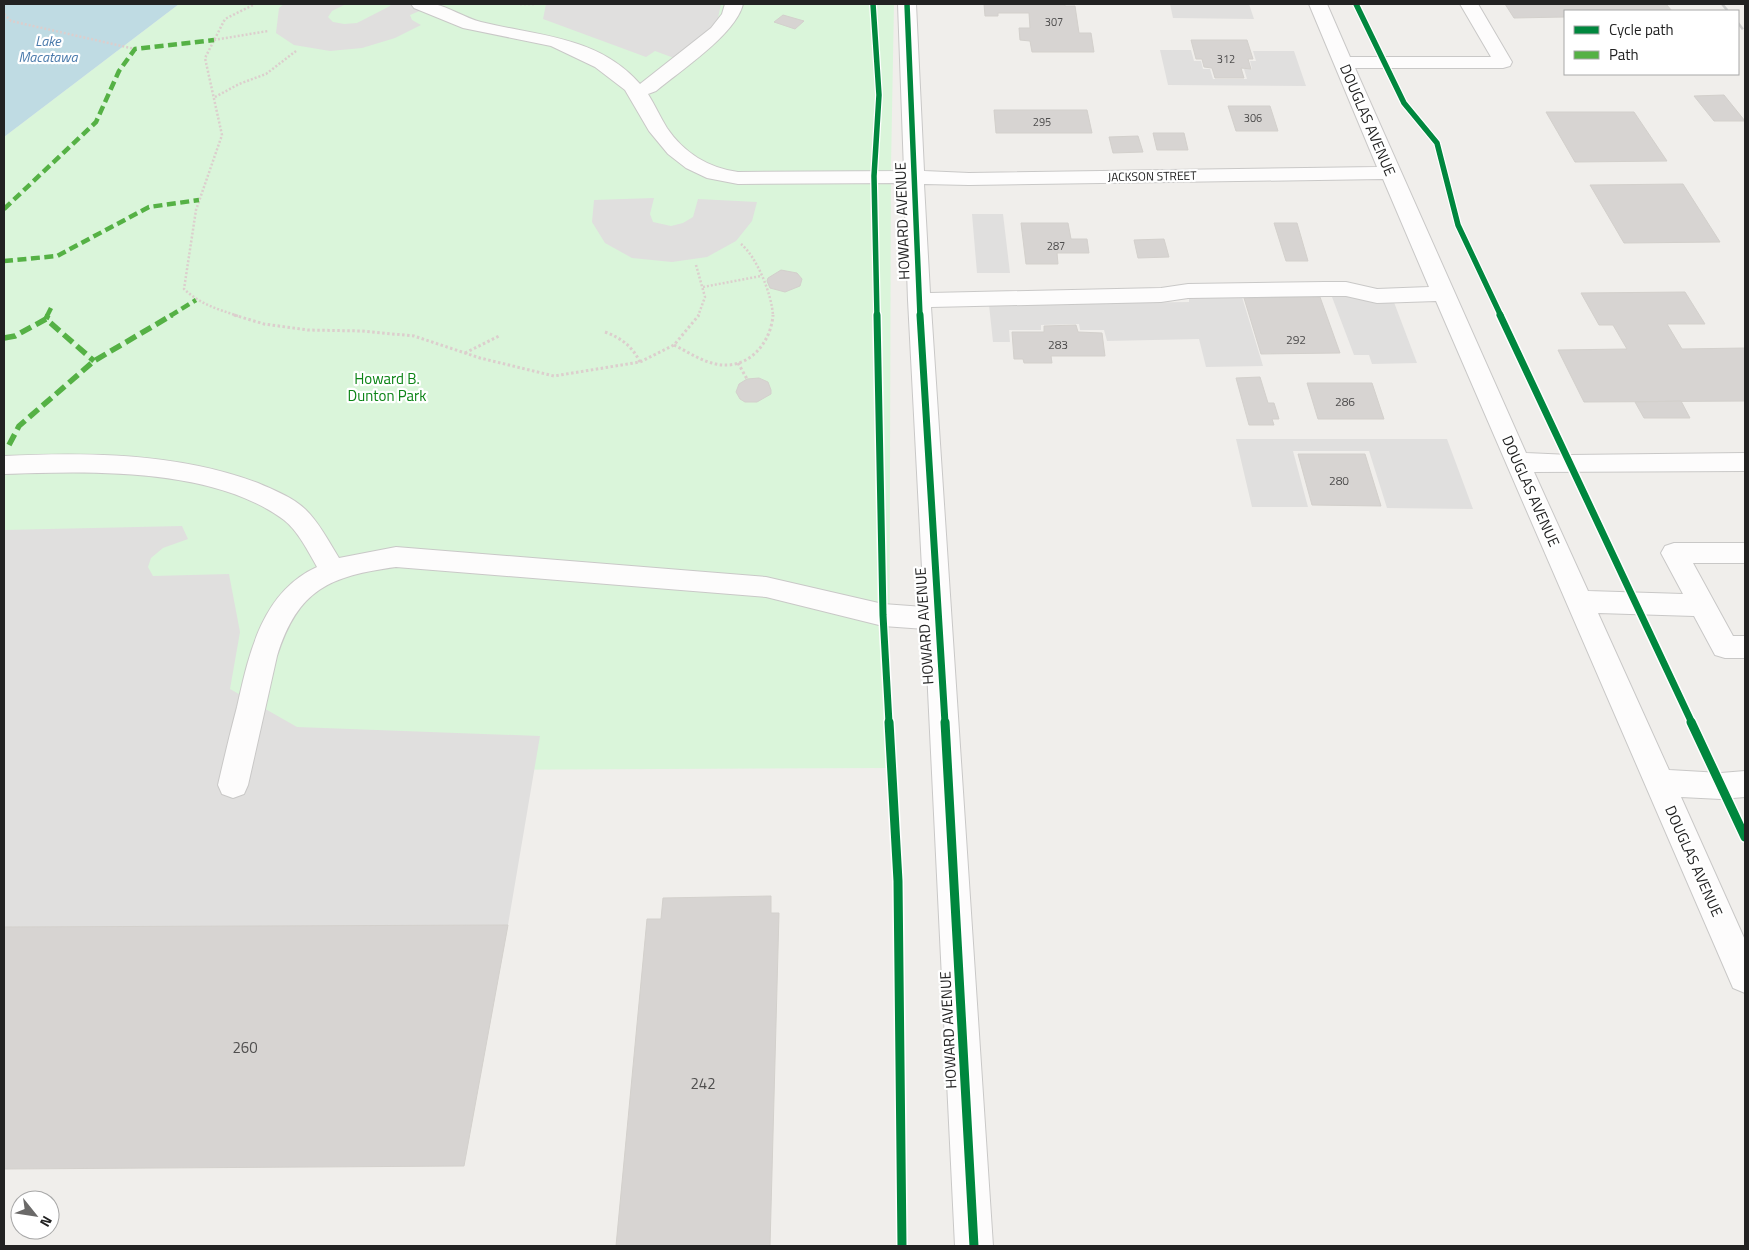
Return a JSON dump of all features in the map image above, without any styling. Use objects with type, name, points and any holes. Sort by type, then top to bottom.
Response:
[{"type":"street","name":"JACKSON STREET","points":[[420,4],[459,21],[549,40],[566,46],[618,73],[638,91],[659,130],[676,152],[685,160],[712,174],[736,178],[914,177],[969,179],[1390,173]]},
{"type":"street","points":[[638,91],[650,87],[717,32],[731,15],[734,4]]},
{"type":"street","name":"HOWARD AVENUE","points":[[907,4],[919,300],[974,1246]]},
{"type":"street","name":"DOUGLAS AVENUE","points":[[1318,4],[1345,63],[1390,173],[1745,977]]},
{"type":"street","points":[[1345,63],[1502,62],[1469,4]]},
{"type":"street","points":[[919,300],[1161,295],[1188,291],[1332,289],[1346,289],[1377,296],[1445,294]]},
{"type":"street","points":[[1518,462],[1570,464],[1745,462]]},
{"type":"street","points":[[4,465],[41,463],[106,465],[172,470],[206,476],[272,499],[296,516],[333,571]]},
{"type":"street","points":[[1745,553],[1674,553],[1725,647],[1745,647]]},
{"type":"street","points":[[233,785],[264,651],[288,602],[309,584],[333,571],[367,561],[396,557],[766,587],[883,615],[909,618],[937,618]]},
{"type":"street","points":[[1581,602],[1701,604]]},
{"type":"street","points":[[1660,783],[1721,786],[1745,784]]},
{"type":"path","points":[[254,4],[225,19],[205,58],[216,97],[222,135],[196,210],[184,289],[196,300],[210,307],[264,324],[308,330],[362,331],[414,336],[465,353],[554,376],[640,362],[674,345],[699,315],[705,298],[696,265]]},
{"type":"path","points":[[520,4],[534,4]]},
{"type":"path","points":[[4,14],[11,21],[135,49]]},
{"type":"path","points":[[214,40],[268,31]]},
{"type":"path","points":[[216,97],[239,84],[266,74],[296,51]]},
{"type":"path","points":[[674,345],[707,362],[719,364],[738,363],[758,353],[770,335],[773,326],[773,314],[766,285],[751,254],[741,244]]},
{"type":"path","points":[[703,287],[760,276]]},
{"type":"path","points":[[605,332],[621,338],[636,352],[640,362]]},
{"type":"path","points":[[465,353],[499,336]]},
{"type":"path","points":[[738,363],[747,379]]},
{"type":"green space","name":"Howard B. Dunton Park","points":[[179,4],[894,4],[891,166],[889,768],[4,772],[4,137]]},
{"type":"shaded area","points":[[284,4],[346,4],[332,11],[328,17],[333,22],[344,24],[357,23],[391,4],[436,4],[410,15],[412,20],[421,25],[395,38],[362,48],[330,51],[294,45],[276,33],[279,8]]},
{"type":"shaded area","points":[[546,4],[721,4],[718,18],[710,29],[674,58],[655,51],[646,57],[543,19]]},
{"type":"shaded area","points":[[1170,4],[1249,4],[1254,19],[1173,18]]},
{"type":"shaded area","points":[[1160,50],[1191,50],[1194,61],[1201,61],[1203,69],[1210,69],[1213,79],[1247,79],[1244,69],[1252,69],[1250,61],[1256,61],[1253,51],[1294,51],[1306,86],[1168,85]]},
{"type":"shaded area","points":[[654,198],[650,214],[653,222],[671,226],[683,223],[693,217],[698,199],[757,202],[752,221],[736,241],[707,257],[672,262],[632,258],[605,243],[592,222],[594,200]]},
{"type":"shaded area","points":[[972,214],[1003,214],[1010,273],[977,273]]},
{"type":"shaded area","points":[[1242,297],[1263,366],[1206,367],[1199,339],[1107,341],[1104,330],[1080,330],[1079,324],[1041,325],[1041,330],[1009,330],[1010,342],[993,342],[989,305],[1189,302],[1189,298]]},
{"type":"shaded area","points":[[1332,297],[1392,297],[1417,363],[1372,364],[1369,355],[1354,355]]},
{"type":"shaded area","points":[[1236,439],[1447,439],[1473,509],[1387,508],[1369,451],[1293,451],[1308,507],[1252,507]]},
{"type":"shaded area","points":[[182,526],[188,539],[163,548],[151,558],[148,567],[153,576],[229,574],[240,632],[230,689],[297,727],[540,736],[508,925],[4,927],[4,530]]},
{"type":"water","name":"Lake Macatawa","points":[[4,4],[179,4],[4,137]]},
{"type":"building","points":[[984,4],[1065,4],[1065,6],[1075,6],[1079,33],[1091,33],[1094,52],[1032,52],[1030,41],[1020,40],[1019,28],[1030,28],[1029,13],[998,13],[998,16],[985,16]]},
{"type":"building","points":[[1505,4],[1666,4],[1671,10],[1564,10],[1564,17],[1514,18]]},
{"type":"building","points":[[783,15],[804,21],[795,29],[774,22]]},
{"type":"building","points":[[1191,40],[1247,40],[1253,59],[1248,59],[1251,69],[1241,68],[1244,78],[1215,78],[1212,68],[1204,67],[1202,59],[1196,59]]},
{"type":"building","points":[[1724,95],[1745,121],[1714,121],[1694,96]]},
{"type":"building","points":[[1228,106],[1270,106],[1278,131],[1236,131]]},
{"type":"building","points":[[994,110],[1087,110],[1092,133],[996,133]]},
{"type":"building","points":[[1546,112],[1634,112],[1667,161],[1575,162]]},
{"type":"building","points":[[1153,133],[1184,133],[1188,150],[1157,150]]},
{"type":"building","points":[[1138,136],[1143,152],[1113,153],[1109,137]]},
{"type":"building","points":[[1683,184],[1720,242],[1624,243],[1590,185]]},
{"type":"building","points":[[1021,223],[1068,223],[1071,239],[1087,239],[1089,253],[1057,253],[1058,264],[1026,264]]},
{"type":"building","points":[[1274,223],[1297,223],[1308,261],[1286,261]]},
{"type":"building","points":[[1164,239],[1169,257],[1138,258],[1134,240]]},
{"type":"building","points":[[781,270],[797,273],[802,279],[800,286],[785,292],[770,288],[767,281],[768,278]]},
{"type":"building","points":[[1685,292],[1705,324],[1667,324],[1682,349],[1745,348],[1745,401],[1584,402],[1558,350],[1627,349],[1613,325],[1599,325],[1581,293]]},
{"type":"building","points":[[1320,297],[1340,353],[1261,354],[1244,298]]},
{"type":"building","points":[[1076,325],[1078,332],[1102,333],[1105,356],[1051,356],[1052,363],[1024,363],[1023,359],[1014,359],[1012,332],[1044,332],[1044,326]]},
{"type":"building","points":[[1260,377],[1268,403],[1274,403],[1279,419],[1272,419],[1274,425],[1249,425],[1236,378]]},
{"type":"building","points":[[759,378],[768,382],[771,394],[757,402],[745,402],[740,399],[736,392],[739,384],[747,379]]},
{"type":"building","points":[[1307,383],[1372,383],[1384,419],[1318,419]]},
{"type":"building","points":[[1681,401],[1690,418],[1644,418],[1635,402]]},
{"type":"building","points":[[1298,454],[1365,454],[1381,506],[1312,505]]},
{"type":"building","points":[[771,896],[771,913],[779,913],[770,1246],[616,1246],[647,919],[661,919],[663,898]]},
{"type":"building","points":[[508,925],[464,1166],[4,1169],[4,927]]},
{"type":"railway","points":[[1722,4],[1727,10]]},
{"type":"railway","points":[[1739,24],[1745,32]]},
{"type":"marked path","points":[[4,209],[96,122],[119,71],[135,49],[214,40]]},
{"type":"marked path","points":[[4,261],[57,256],[149,207],[199,200]]},
{"type":"marked path","points":[[9,445],[19,426],[94,361],[196,300]]},
{"type":"marked path","points":[[46,319],[51,308]]},
{"type":"marked path","points":[[4,338],[15,336],[46,319],[94,361]]},
{"type":"cycle path","points":[[873,4],[879,95],[874,176],[883,615],[898,881],[902,1246]]},
{"type":"cycle path","points":[[907,4],[919,300],[974,1246]]},
{"type":"cycle path","points":[[1356,4],[1404,103],[1437,143],[1458,225],[1745,837]]}]
